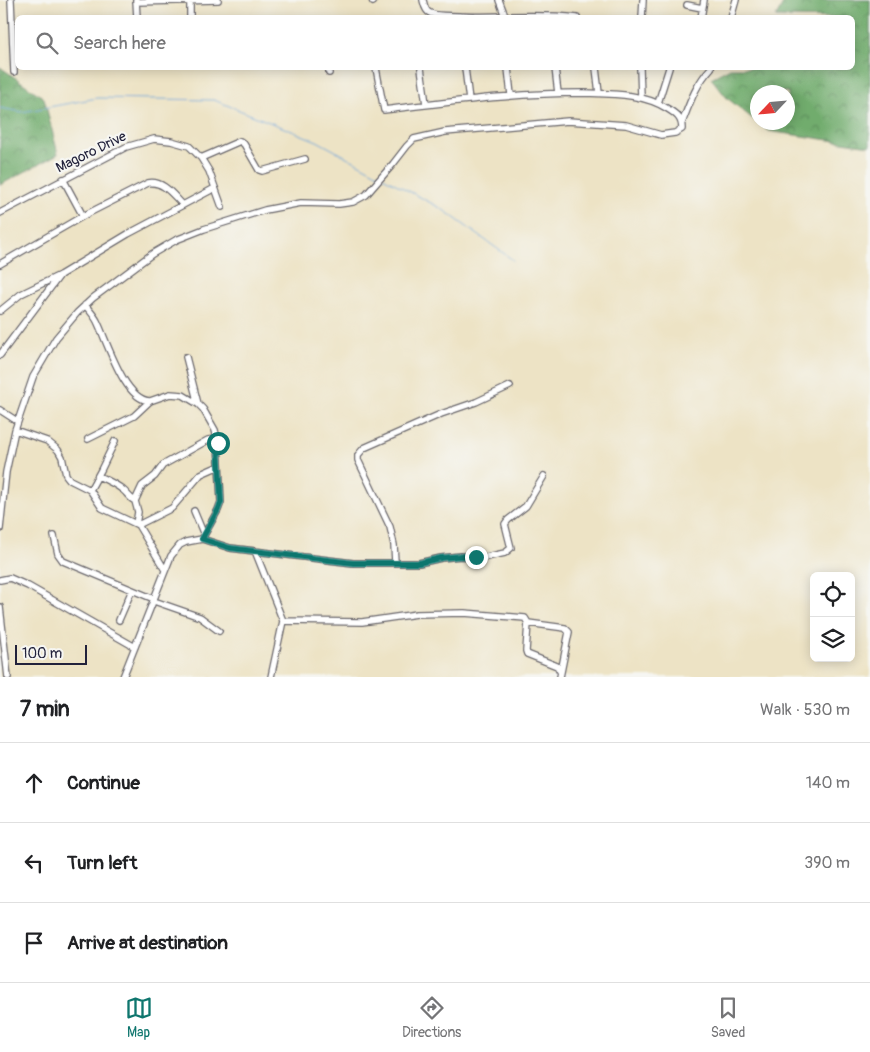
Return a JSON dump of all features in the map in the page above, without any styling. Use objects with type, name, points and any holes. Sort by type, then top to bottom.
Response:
[{"type":"street","points":[[11,0],[14,72]]},
{"type":"street","points":[[137,15],[136,1],[218,0]]},
{"type":"street","points":[[422,0],[430,13],[458,15]]},
{"type":"street","points":[[499,0],[504,15]]},
{"type":"street","points":[[642,15],[643,0]]},
{"type":"street","points":[[701,15],[704,0]]},
{"type":"street","points":[[732,15],[736,0]]},
{"type":"street","points":[[190,1],[190,15]]},
{"type":"street","points":[[687,5],[702,8]]},
{"type":"street","points":[[376,70],[384,110],[511,96],[598,93],[641,97],[658,103],[678,115],[682,122]]},
{"type":"street","points":[[421,70],[426,104]]},
{"type":"street","points":[[464,70],[469,100]]},
{"type":"street","points":[[508,70],[511,96]]},
{"type":"street","points":[[555,70],[558,93]]},
{"type":"street","points":[[596,70],[598,93]]},
{"type":"street","points":[[640,70],[641,97]]},
{"type":"street","points":[[658,103],[668,70]]},
{"type":"street","points":[[0,528],[3,472],[17,421],[33,377],[56,338],[85,305],[119,277],[152,254],[176,240],[212,226],[265,210],[302,203],[339,204],[353,202],[366,195],[414,140],[445,132],[568,121],[626,125],[662,135],[675,133],[682,129],[682,122],[694,91],[701,78],[709,70]]},
{"type":"street","name":"Magoro Drive","points":[[0,213],[126,147],[154,139],[189,146],[209,171],[222,208]]},
{"type":"street","points":[[200,158],[240,141],[244,144],[258,170],[262,171],[305,159]]},
{"type":"street","points":[[63,179],[83,216]]},
{"type":"street","points":[[0,264],[129,191],[154,182],[160,183],[183,205]]},
{"type":"street","points":[[0,311],[20,294],[60,275],[128,234],[215,188]]},
{"type":"street","points":[[0,355],[60,275]]},
{"type":"street","points":[[85,305],[97,320],[122,376],[135,394],[144,401],[150,401],[170,394],[182,395],[198,404],[210,419],[217,438],[221,502],[203,537]]},
{"type":"street","points":[[186,357],[198,404]]},
{"type":"street","points":[[395,562],[394,544],[390,527],[358,460],[359,452],[364,448],[441,414],[476,402],[510,386]]},
{"type":"street","points":[[182,395],[194,390]]},
{"type":"street","points":[[88,439],[134,416],[150,401]]},
{"type":"street","points":[[0,410],[17,421]]},
{"type":"street","points":[[15,430],[47,441],[58,450],[66,476],[90,490],[98,505],[102,508],[137,525],[165,570]]},
{"type":"street","points":[[135,501],[142,486],[155,476],[163,466],[208,440],[217,438]]},
{"type":"street","points":[[90,490],[115,441]]},
{"type":"street","points":[[137,525],[172,508],[201,474],[219,466]]},
{"type":"street","points":[[98,476],[114,483],[135,501],[138,512],[137,525]]},
{"type":"street","points":[[123,677],[170,556],[180,545],[203,537],[226,547],[353,563],[419,563],[461,556],[482,558],[505,553],[511,548],[505,524],[526,506],[544,476]]},
{"type":"street","points":[[194,511],[203,537]]},
{"type":"street","points":[[54,536],[58,554],[63,561],[154,600],[200,617],[219,631]]},
{"type":"street","points":[[254,551],[283,621],[271,677]]},
{"type":"street","points":[[0,580],[10,578],[28,586],[135,647]]},
{"type":"street","points":[[119,620],[132,590]]},
{"type":"street","points":[[0,607],[8,677]]},
{"type":"street","points":[[283,621],[362,622],[417,614],[464,613],[525,618],[528,624],[527,654],[560,669],[570,636],[567,629],[528,624]]},
{"type":"green space","points":[[785,0],[870,0],[870,146],[767,130],[795,130],[795,85],[750,85],[750,117],[727,98],[711,78],[726,70],[855,70],[855,15],[777,15]]},
{"type":"green space","points":[[0,67],[44,98],[58,154],[0,185]]},
{"type":"waterway","points":[[0,108],[22,112],[97,98],[214,100],[317,141],[380,175]]},
{"type":"waterway","points":[[383,177],[442,209],[513,260]]},
{"type":"route","points":[[218,443],[221,502],[202,539],[230,548],[353,563],[419,563],[441,558],[476,557]]}]
